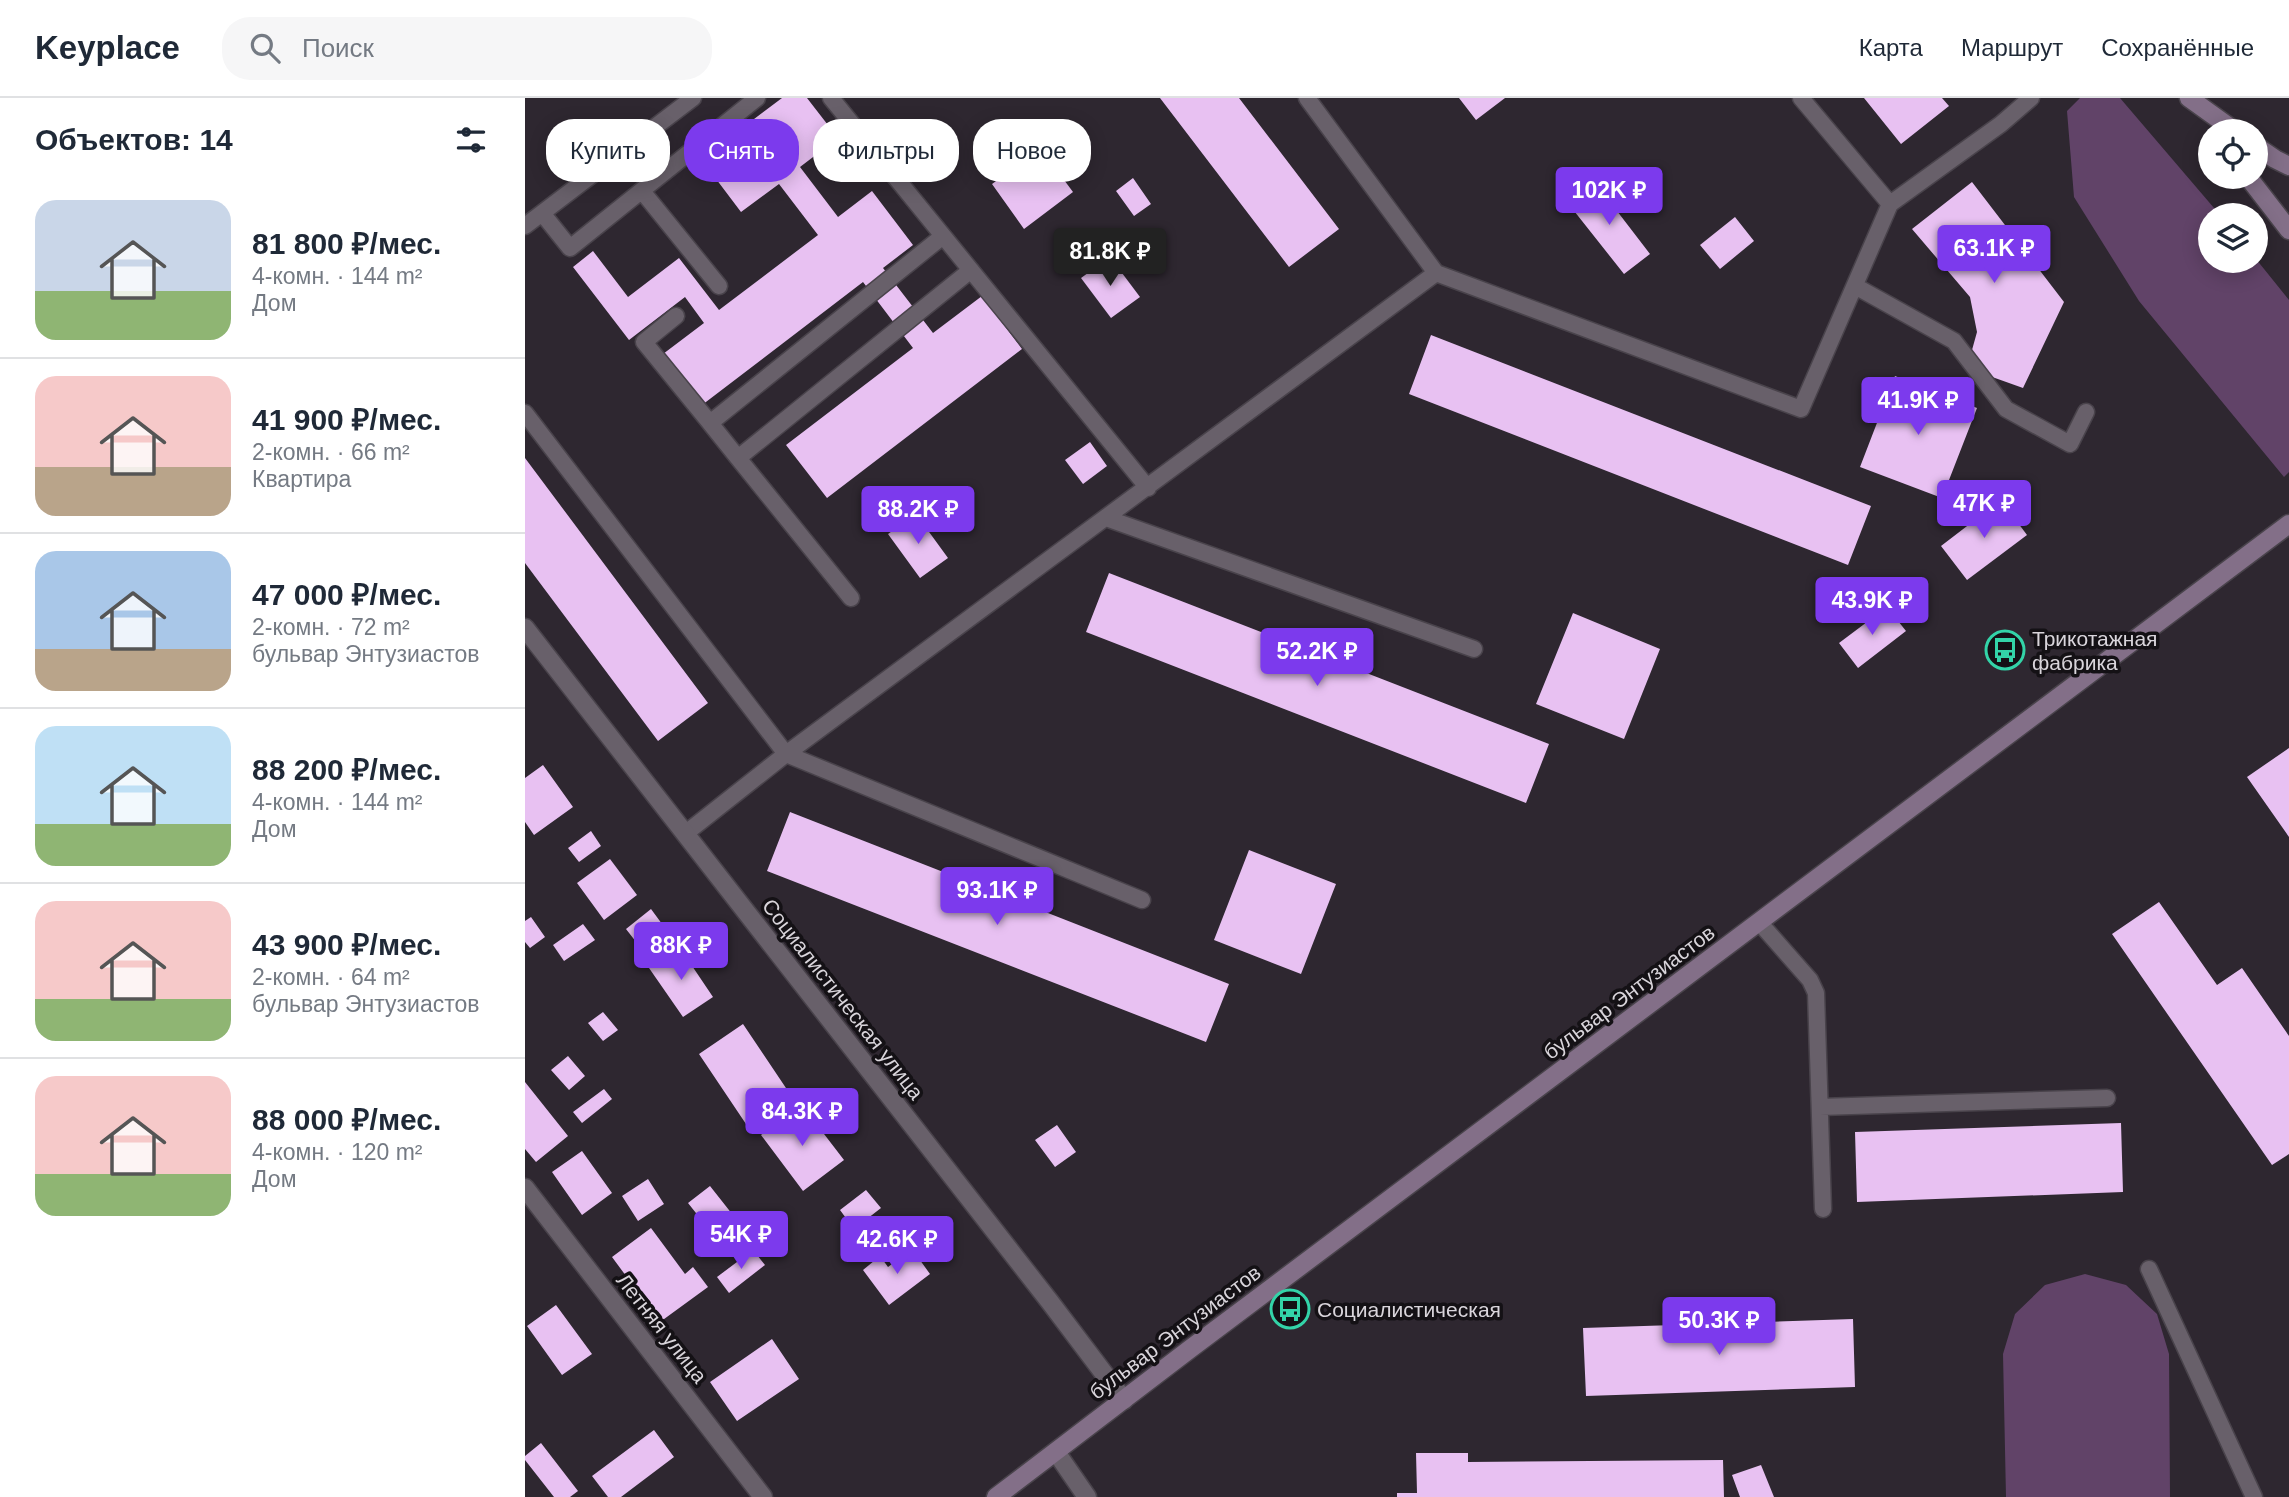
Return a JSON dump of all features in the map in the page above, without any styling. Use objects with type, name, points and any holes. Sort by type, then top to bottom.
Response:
[{"type":"main road","points":[[2189,98],[2205,119]]},
{"type":"main road","points":[[2189,98],[2218,119]]},
{"type":"main road","points":[[2268,154],[2289,166]]},
{"type":"main road","points":[[2257,189],[2289,230]]},
{"type":"main road","name":"бульвар Энтузиастов","points":[[996,1497],[2289,524]]},
{"type":"street","name":"Социалистическая улица","points":[[525,628],[1050,1302],[1123,1400]]},
{"type":"street","name":"Летняя улица","points":[[525,1188],[762,1497]]},
{"type":"street","points":[[1056,1452],[1087,1497]]},
{"type":"lane","points":[[525,226],[693,98]]},
{"type":"lane","points":[[542,213],[570,248],[757,98]]},
{"type":"lane","points":[[831,98],[1147,488]]},
{"type":"lane","points":[[1307,98],[1436,272],[1801,410],[1891,204],[2001,124],[2031,98]]},
{"type":"lane","points":[[1801,98],[1891,204]]},
{"type":"lane","points":[[642,191],[719,286]]},
{"type":"lane","points":[[710,424],[943,236]]},
{"type":"lane","points":[[738,458],[971,270]]},
{"type":"lane","points":[[686,833],[786,754],[1436,272]]},
{"type":"lane","points":[[1855,286],[1954,341],[2006,409],[2070,444],[2086,412]]},
{"type":"lane","points":[[676,316],[644,342],[851,598]]},
{"type":"lane","points":[[525,413],[786,754],[1142,900]]},
{"type":"lane","points":[[1106,518],[1473,649]]},
{"type":"lane","points":[[1759,922],[1814,988],[1823,1209]]},
{"type":"lane","points":[[1819,1107],[2107,1098]]},
{"type":"lane","points":[[2149,1269],[2254,1497]]},
{"type":"shaded area","points":[[2080,98],[2120,98],[2210,203],[2198,203],[2198,273],[2267,273],[2289,300],[2289,472],[2284,477],[2139,301],[2074,197],[2067,111]]},
{"type":"shaded area","points":[[2085,1274],[2126,1285],[2157,1314],[2169,1354],[2170,1497],[2006,1497],[2003,1354],[2015,1314],[2045,1285]]},
{"type":"building","points":[[782,98],[807,98],[823,119],[813,119],[813,157],[800,167],[838,217],[872,191],[913,245],[883,268],[933,333],[982,296],[1022,349],[827,498],[786,445],[913,348],[863,282],[702,405],[663,354],[704,323],[685,297],[629,340],[573,267],[593,251],[628,297],[679,258],[719,310],[818,235],[779,184],[741,212],[718,182],[799,182],[799,119],[754,119]]},
{"type":"building","points":[[1160,98],[1239,98],[1339,229],[1289,267]]},
{"type":"building","points":[[1459,98],[1505,98],[1476,120]]},
{"type":"building","points":[[1864,98],[1942,98],[1949,106],[1901,144]]},
{"type":"building","points":[[1133,178],[1151,204],[1134,216],[1116,191]]},
{"type":"building","points":[[1594,181],[1650,254],[1624,274],[1567,202]]},
{"type":"building","points":[[1066,182],[1073,192],[1024,229],[992,184]]},
{"type":"building","points":[[1972,182],[2064,302],[2023,388],[1967,368],[1977,332],[1970,297],[1912,229]]},
{"type":"building","points":[[1735,217],[1754,241],[1720,269],[1700,245]]},
{"type":"building","points":[[1110,257],[1140,297],[1111,318],[1081,278]]},
{"type":"building","points":[[1431,335],[1871,506],[1848,565],[1409,394]]},
{"type":"building","points":[[1895,376],[1977,408],[1942,498],[1860,467]]},
{"type":"building","points":[[1090,442],[1107,466],[1083,484],[1065,460]]},
{"type":"building","points":[[525,458],[708,703],[658,741],[525,563]]},
{"type":"building","points":[[2001,500],[2027,535],[1967,580],[1941,546]]},
{"type":"building","points":[[916,514],[948,558],[920,578],[888,534]]},
{"type":"building","points":[[1109,573],[1549,744],[1526,803],[1086,632]]},
{"type":"building","points":[[1887,607],[1906,631],[1858,668],[1839,643]]},
{"type":"building","points":[[1573,613],[1660,649],[1624,739],[1536,704]]},
{"type":"building","points":[[2289,748],[2289,837],[2247,777]]},
{"type":"building","points":[[543,765],[573,807],[534,835],[525,822],[525,778]]},
{"type":"building","points":[[790,812],[1229,984],[1206,1042],[767,871]]},
{"type":"building","points":[[591,831],[601,846],[579,862],[568,848]]},
{"type":"building","points":[[1249,850],[1336,884],[1301,974],[1214,940]]},
{"type":"building","points":[[610,859],[637,895],[604,920],[577,883]]},
{"type":"building","points":[[2159,902],[2217,985],[2242,968],[2289,1036],[2289,1154],[2272,1165],[2112,934]]},
{"type":"building","points":[[651,909],[665,928],[640,947],[626,929]]},
{"type":"building","points":[[531,917],[545,937],[530,948],[525,942],[525,921]]},
{"type":"building","points":[[583,924],[595,940],[564,961],[553,945]]},
{"type":"building","points":[[680,948],[713,997],[683,1017],[649,968]]},
{"type":"building","points":[[603,1012],[618,1030],[603,1041],[588,1023]]},
{"type":"building","points":[[743,1024],[792,1097],[748,1127],[699,1054]]},
{"type":"building","points":[[568,1056],[585,1076],[569,1090],[551,1070]]},
{"type":"building","points":[[525,1082],[568,1136],[536,1162],[525,1149]]},
{"type":"building","points":[[604,1089],[612,1099],[582,1123],[573,1112]]},
{"type":"building","points":[[801,1104],[844,1160],[803,1191],[761,1135]]},
{"type":"building","points":[[2121,1123],[2123,1192],[1857,1202],[1855,1132]]},
{"type":"building","points":[[1057,1125],[1076,1152],[1055,1167],[1035,1140]]},
{"type":"building","points":[[582,1151],[612,1193],[582,1215],[552,1172]]},
{"type":"building","points":[[648,1179],[664,1204],[638,1221],[622,1196]]},
{"type":"building","points":[[710,1186],[740,1224],[719,1242],[688,1203]]},
{"type":"building","points":[[866,1190],[881,1208],[854,1229],[840,1210]]},
{"type":"building","points":[[651,1228],[685,1274],[693,1267],[708,1287],[660,1322],[612,1257]]},
{"type":"building","points":[[912,1249],[930,1274],[889,1305],[863,1270],[880,1256],[888,1267]]},
{"type":"building","points":[[753,1250],[765,1265],[729,1293],[717,1277]]},
{"type":"building","points":[[556,1305],[592,1354],[562,1375],[527,1326]]},
{"type":"building","points":[[1853,1319],[1855,1387],[1586,1396],[1583,1328]]},
{"type":"building","points":[[772,1339],[799,1379],[737,1421],[710,1382]]},
{"type":"building","points":[[654,1430],[674,1457],[621,1497],[608,1497],[592,1476]]},
{"type":"building","points":[[541,1443],[578,1491],[570,1497],[554,1497],[525,1460],[525,1456]]},
{"type":"building","points":[[1416,1453],[1468,1453],[1468,1462],[1723,1460],[1724,1497],[1397,1497],[1397,1493],[1417,1493]]},
{"type":"building","points":[[1761,1465],[1774,1497],[1740,1497],[1732,1475]]},
{"type":"place","name":"Трикотажная фабрика","points":[[2005,650]]},
{"type":"place","name":"Социалистическая","points":[[1290,1309]]}]
